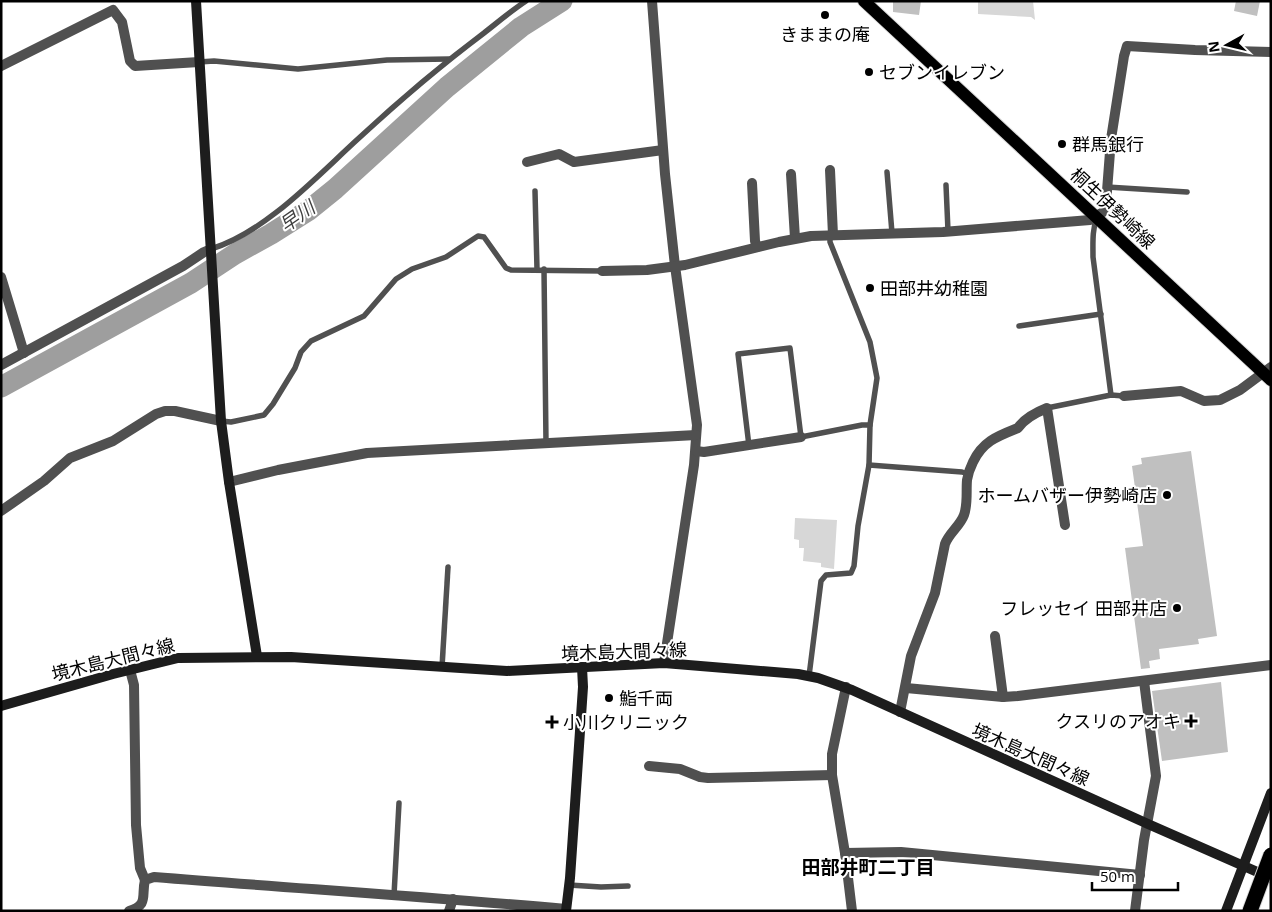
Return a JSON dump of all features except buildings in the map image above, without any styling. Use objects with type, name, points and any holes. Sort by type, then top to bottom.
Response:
[{"type":"highway","points":[[1250,911],[1271,854]]},
{"type":"main road","points":[[196,1],[221,421],[228,482],[257,656]]},
{"type":"main road","name":"桐生伊勢崎線","points":[[864,1],[1268,373]]},
{"type":"main road","name":"境木島大間々線","points":[[1,706],[178,658],[257,656],[507,671],[664,663],[809,676],[846,687],[1271,878]]},
{"type":"main road","points":[[566,910],[570,885],[583,687],[582,667]]},
{"type":"main road","points":[[1226,911],[1271,793]]},
{"type":"street","points":[[652,1],[663,150],[675,266],[697,425],[696,451],[664,663]]},
{"type":"street","points":[[1,66],[113,10],[122,22],[130,61],[135,66],[199,62]]},
{"type":"street","points":[[602,271],[646,270],[685,266],[795,238],[892,232],[948,231],[1022,224],[1085,221],[1097,217],[1105,208],[1113,122],[1127,46],[1271,52]]},
{"type":"street","points":[[527,162],[559,154],[574,162],[663,150]]},
{"type":"street","points":[[830,170],[831,235]]},
{"type":"street","points":[[791,174],[795,238]]},
{"type":"street","points":[[752,183],[757,248]]},
{"type":"street","points":[[1,365],[183,266],[204,252],[211,252]]},
{"type":"street","points":[[1,277],[24,353]]},
{"type":"street","points":[[1124,396],[1180,391],[1204,401],[1220,400],[1232,395],[1268,373]]},
{"type":"street","points":[[900,712],[911,656],[935,593],[945,544],[965,512],[968,474],[977,454],[989,440],[1018,428],[1040,410],[1047,408],[1065,525]]},
{"type":"street","points":[[1,511],[44,481],[70,458],[113,441],[156,414],[165,411],[175,411],[221,421]]},
{"type":"street","points":[[228,482],[278,470],[367,453],[696,436]]},
{"type":"street","points":[[696,451],[704,452],[801,437]]},
{"type":"street","points":[[995,636],[1002,697]]},
{"type":"street","points":[[906,688],[1002,697],[1034,695],[1271,665]]},
{"type":"street","points":[[129,911],[141,905],[144,900],[145,880],[140,868],[136,825],[134,685],[130,670]]},
{"type":"street","points":[[1135,911],[1144,840],[1156,776],[1144,681]]},
{"type":"street","points":[[846,687],[832,754],[832,775],[852,911]]},
{"type":"street","points":[[649,766],[680,769],[708,778],[832,775]]},
{"type":"street","points":[[844,853],[901,852],[1140,875]]},
{"type":"street","points":[[145,880],[154,877],[453,899],[566,910]]},
{"type":"street","points":[[449,911],[453,899]]},
{"type":"lane","points":[[211,252],[252,230],[285,205],[449,59],[526,1]]},
{"type":"lane","points":[[199,62],[214,61],[298,69],[388,60],[449,59]]},
{"type":"lane","points":[[887,172],[892,232]]},
{"type":"lane","points":[[946,185],[948,231]]},
{"type":"lane","points":[[1107,187],[1187,192]]},
{"type":"lane","points":[[536,191],[537,269]]},
{"type":"lane","points":[[1097,217],[1094,225],[1093,257],[1111,395]]},
{"type":"lane","points":[[809,676],[821,581],[826,575],[846,574],[853,570],[858,526],[869,466],[870,425],[877,378],[870,342],[830,242],[831,235]]},
{"type":"lane","points":[[221,421],[231,422],[264,415],[274,404],[295,368],[301,352],[311,341],[364,316],[396,279],[412,269],[446,257],[478,236],[484,237],[508,270],[602,271]]},
{"type":"lane","points":[[544,269],[546,443]]},
{"type":"lane","points":[[1019,326],[1101,314]]},
{"type":"lane","points":[[749,446],[738,354],[790,348],[801,437],[870,425]]},
{"type":"lane","points":[[1047,408],[1111,395],[1124,396]]},
{"type":"lane","points":[[869,466],[962,472],[968,474]]},
{"type":"lane","points":[[442,667],[448,567]]},
{"type":"lane","points":[[394,895],[398,803]]},
{"type":"lane","points":[[570,885],[628,886]]},
{"type":"shaded area","points":[[978,1],[1033,1],[1035,20],[1031,17],[978,14]]},
{"type":"shaded area","points":[[795,518],[837,520],[834,569],[821,567],[821,563],[803,561],[804,548],[799,548],[799,540],[794,539]]},
{"type":"waterway","name":"早川","points":[[1,387],[191,283],[235,254],[309,210],[335,189],[447,87],[521,27],[562,1]]},
{"type":"place","name":"きままの庵","points":[[825,15]]},
{"type":"place","name":"セブンイレブン","points":[[869,72]]},
{"type":"place","name":"群馬銀行","points":[[1062,144]]},
{"type":"place","name":"田部井幼稚園","points":[[870,288]]},
{"type":"place","name":"ホームバザー伊勢崎店","points":[[1167,495]]},
{"type":"place","name":"フレッセイ 田部井店","points":[[1177,608]]},
{"type":"place","name":"鮨千両","points":[[609,698]]},
{"type":"place","name":"クスリのアオキ","points":[[1191,721]]},
{"type":"place","name":"小川クリニック","points":[[552,722]]},
{"type":"district","name":"田部井町二丁目","points":[[868,867]]}]
